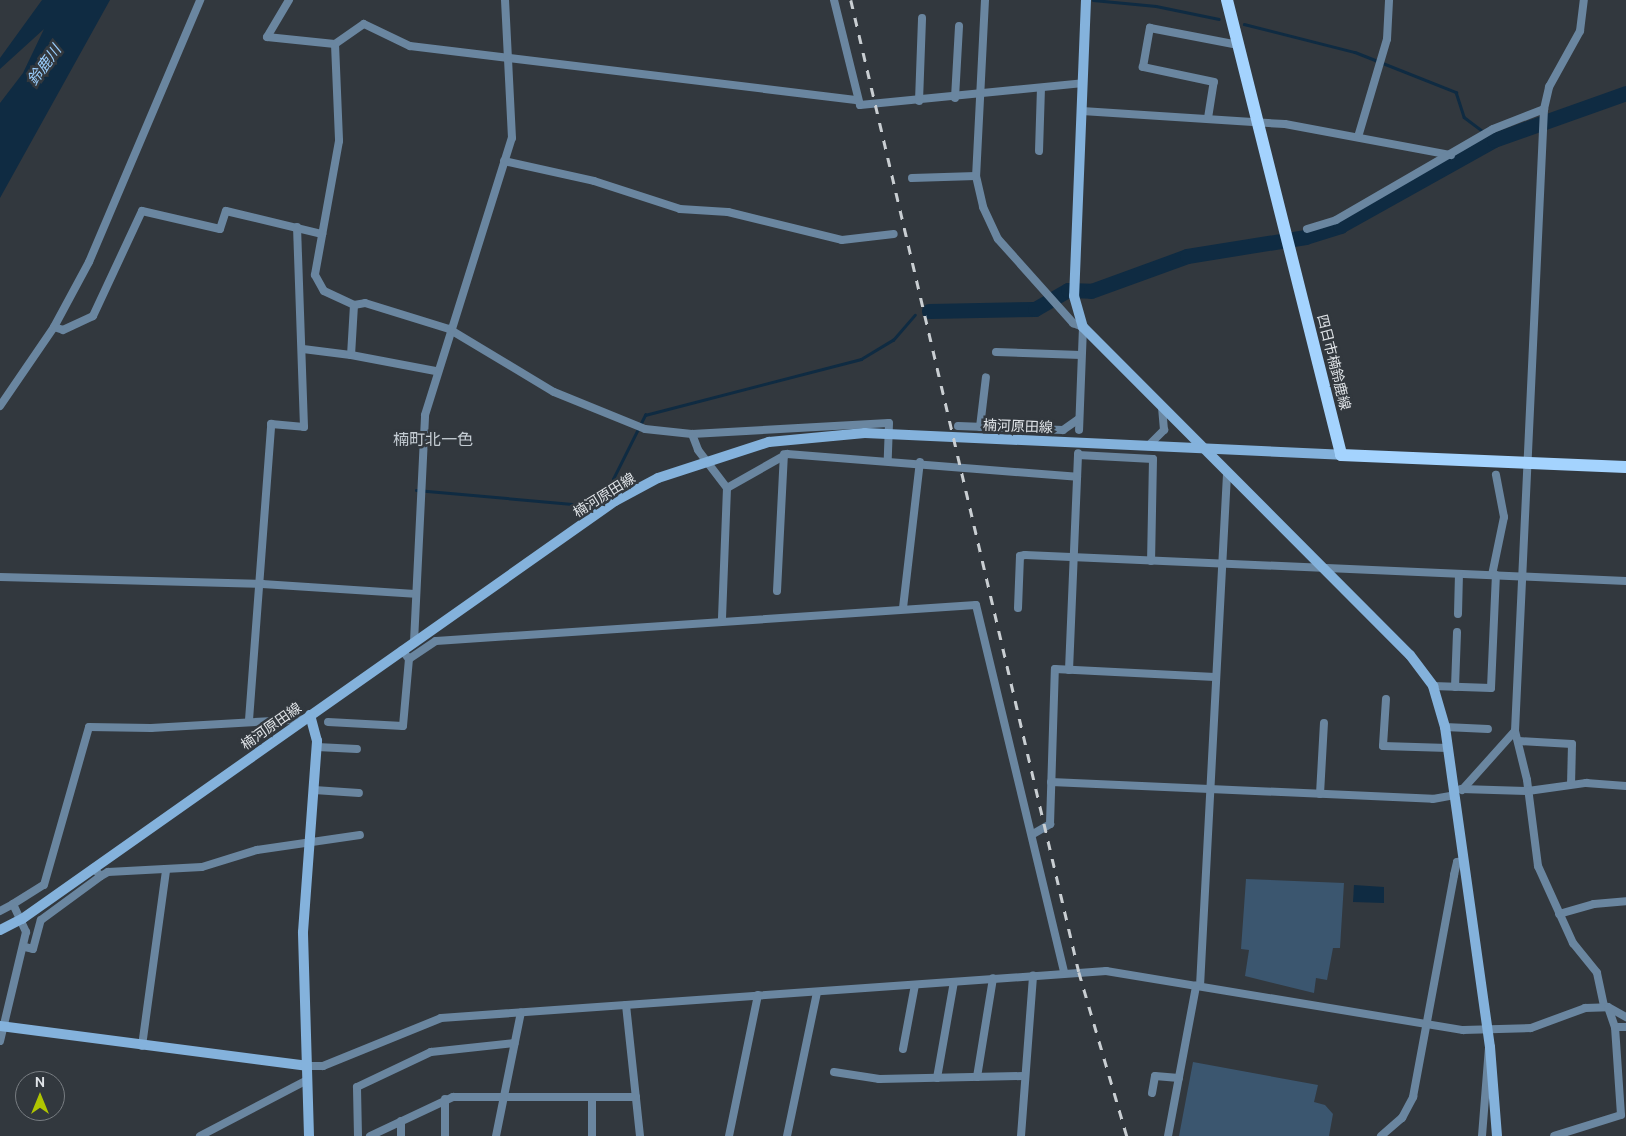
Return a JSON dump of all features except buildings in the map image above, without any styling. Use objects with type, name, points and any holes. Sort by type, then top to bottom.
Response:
[{"type":"main road","name":"四日市楠鈴鹿線","points":[[1227,0],[1341,455]]},
{"type":"main road","points":[[1341,455],[1626,466]]},
{"type":"street","points":[[0,406],[54,326],[89,262],[200,0]]},
{"type":"street","points":[[289,0],[267,37],[335,44],[364,24],[410,46],[858,100]]},
{"type":"street","points":[[414,642],[415,594],[426,415],[436,371],[449,329],[512,138],[505,0]]},
{"type":"street","points":[[834,0],[860,105],[978,96],[1083,83]]},
{"type":"street","points":[[985,0],[978,96],[976,176],[993,230],[1054,304],[1083,326],[1162,410],[1415,660],[1433,686],[1445,727],[1457,791],[1464,861],[1493,1072],[1497,1136]]},
{"type":"street","points":[[1079,430],[1083,326],[1075,291],[1086,0]]},
{"type":"street","points":[[1358,136],[1387,38],[1389,0]]},
{"type":"street","points":[[1554,1136],[1624,1116],[1614,1027],[1606,1007],[1597,973],[1579,953],[1538,866],[1528,791],[1519,741],[1515,731],[1542,131],[1549,87],[1580,31],[1584,0]]},
{"type":"street","points":[[919,101],[922,18]]},
{"type":"street","points":[[954,98],[959,26]]},
{"type":"street","points":[[1208,118],[1214,82],[1143,67],[1150,28],[1238,45]]},
{"type":"street","points":[[335,44],[339,141],[316,275],[324,291],[354,305],[365,303],[449,329],[554,392],[637,426],[692,434],[889,423],[888,460]]},
{"type":"street","points":[[1039,151],[1041,88]]},
{"type":"street","points":[[1082,111],[1208,118],[1257,123],[1358,136],[1451,155]]},
{"type":"street","points":[[1307,229],[1336,220],[1488,135],[1544,112]]},
{"type":"street","points":[[504,161],[594,181],[680,209],[728,212],[842,240],[894,234]]},
{"type":"street","points":[[912,178],[976,176]]},
{"type":"street","points":[[54,326],[63,330],[93,316],[142,212],[220,229],[226,211],[322,234]]},
{"type":"street","points":[[250,720],[262,584],[271,424],[304,428],[303,349],[297,227]]},
{"type":"street","points":[[299,276],[316,275]]},
{"type":"street","points":[[351,355],[354,305]]},
{"type":"street","points":[[303,349],[351,355],[436,371]]},
{"type":"street","points":[[996,352],[1081,355]]},
{"type":"street","points":[[980,427],[986,377]]},
{"type":"street","points":[[1148,446],[1164,430],[1162,410]]},
{"type":"street","points":[[958,426],[1063,430],[1080,418]]},
{"type":"street","name":"楠河原田線","points":[[0,930],[22,919],[615,501],[658,478],[769,442],[865,433],[1341,455]]},
{"type":"street","points":[[692,434],[706,461],[727,488],[722,621]]},
{"type":"street","points":[[727,488],[784,454],[920,462],[1077,477]]},
{"type":"street","points":[[777,591],[784,454]]},
{"type":"street","points":[[1069,670],[1078,454],[1153,459],[1151,561]]},
{"type":"street","points":[[903,608],[920,462]]},
{"type":"street","points":[[1168,1136],[1198,986],[1212,789],[1220,564],[1227,474]]},
{"type":"street","points":[[1433,686],[1492,688],[1494,575],[1504,517],[1496,476]]},
{"type":"street","points":[[1018,608],[1020,556],[1626,582]]},
{"type":"street","points":[[1458,614],[1460,574]]},
{"type":"street","points":[[0,576],[262,584],[415,594]]},
{"type":"street","points":[[408,659],[436,641],[903,608],[976,605],[1033,834],[1064,972]]},
{"type":"street","points":[[1455,687],[1457,632]]},
{"type":"street","points":[[328,722],[403,726],[408,659],[402,650]]},
{"type":"street","points":[[1033,834],[1050,824],[1055,669],[1215,677]]},
{"type":"street","points":[[1386,700],[1384,746],[1448,748]]},
{"type":"street","points":[[0,911],[44,886],[89,727],[151,728],[307,717],[317,747],[303,932],[309,1136]]},
{"type":"street","points":[[1320,794],[1324,723]]},
{"type":"street","points":[[1445,727],[1488,729]]},
{"type":"street","points":[[1457,791],[1515,731]]},
{"type":"street","points":[[1519,741],[1572,744],[1571,784]]},
{"type":"street","points":[[317,747],[357,749]]},
{"type":"street","points":[[1050,782],[1433,799],[1457,791],[1528,791],[1571,784],[1626,786]]},
{"type":"street","points":[[314,790],[359,793]]},
{"type":"street","points":[[25,947],[33,949],[41,920],[108,872],[202,867],[257,850],[360,835]]},
{"type":"street","points":[[1381,1136],[1402,1118],[1413,1097],[1425,1023],[1457,862],[1464,861]]},
{"type":"street","points":[[93,868],[102,876]]},
{"type":"street","points":[[142,1046],[166,870]]},
{"type":"street","points":[[1559,914],[1594,904],[1626,902]]},
{"type":"street","points":[[0,1041],[2,1026],[25,947],[22,919],[13,904]]},
{"type":"street","points":[[2,1026],[142,1046],[306,1066],[323,1066],[347,1058],[432,1020],[521,1012],[954,982],[1064,972],[1106,971],[1425,1023],[1488,1030],[1531,1028],[1585,1008],[1606,1007],[1626,1017]]},
{"type":"street","points":[[1021,1136],[1023,1076],[1033,975]]},
{"type":"street","points":[[976,1077],[993,978]]},
{"type":"street","points":[[937,1078],[954,982]]},
{"type":"street","points":[[903,1049],[915,984]]},
{"type":"street","points":[[788,1136],[817,992]]},
{"type":"street","points":[[729,1136],[758,995]]},
{"type":"street","points":[[626,1005],[640,1136]]},
{"type":"street","points":[[496,1136],[521,1012]]},
{"type":"street","points":[[1614,1027],[1626,1027]]},
{"type":"street","points":[[358,1136],[357,1087],[431,1052],[515,1043]]},
{"type":"street","points":[[1482,1136],[1486,1049],[1490,1047]]},
{"type":"street","points":[[834,1072],[879,1079],[1023,1076]]},
{"type":"street","points":[[1152,1093],[1155,1076],[1179,1078]]},
{"type":"street","points":[[200,1136],[307,1080]]},
{"type":"street","points":[[592,1097],[592,1136]]},
{"type":"street","points":[[370,1136],[445,1099],[636,1097]]},
{"type":"street","points":[[445,1099],[445,1136]]},
{"type":"street","points":[[401,1120],[401,1136]]},
{"type":"shaded area","points":[[1246,879],[1344,883],[1340,948],[1333,948],[1327,980],[1316,978],[1314,993],[1245,976],[1249,950],[1241,949]]},
{"type":"shaded area","points":[[1193,1062],[1318,1085],[1314,1102],[1325,1105],[1333,1114],[1329,1136],[1179,1136]]},
{"type":"water","name":"鈴鹿川","points":[[42,0],[110,0],[0,198],[0,103],[23,73],[44,29],[0,69],[0,58]]},
{"type":"water","points":[[1354,885],[1384,887],[1384,903],[1353,902]]},
{"type":"waterway","points":[[1093,0],[1156,6],[1219,19]]},
{"type":"waterway","points":[[1244,24],[1355,52],[1456,92],[1464,117],[1494,140]]},
{"type":"waterway","points":[[929,311],[1035,309],[1068,290],[1091,291],[1187,256],[1305,237],[1340,226],[1494,140],[1626,93]]},
{"type":"waterway","points":[[416,490],[594,506],[610,495],[613,479],[645,415],[861,359],[893,340],[915,315]]},
{"type":"railway","points":[[851,0],[1079,972],[1127,1136]]},
{"type":"district","name":"楠町北一色","points":[[433,439]]}]
